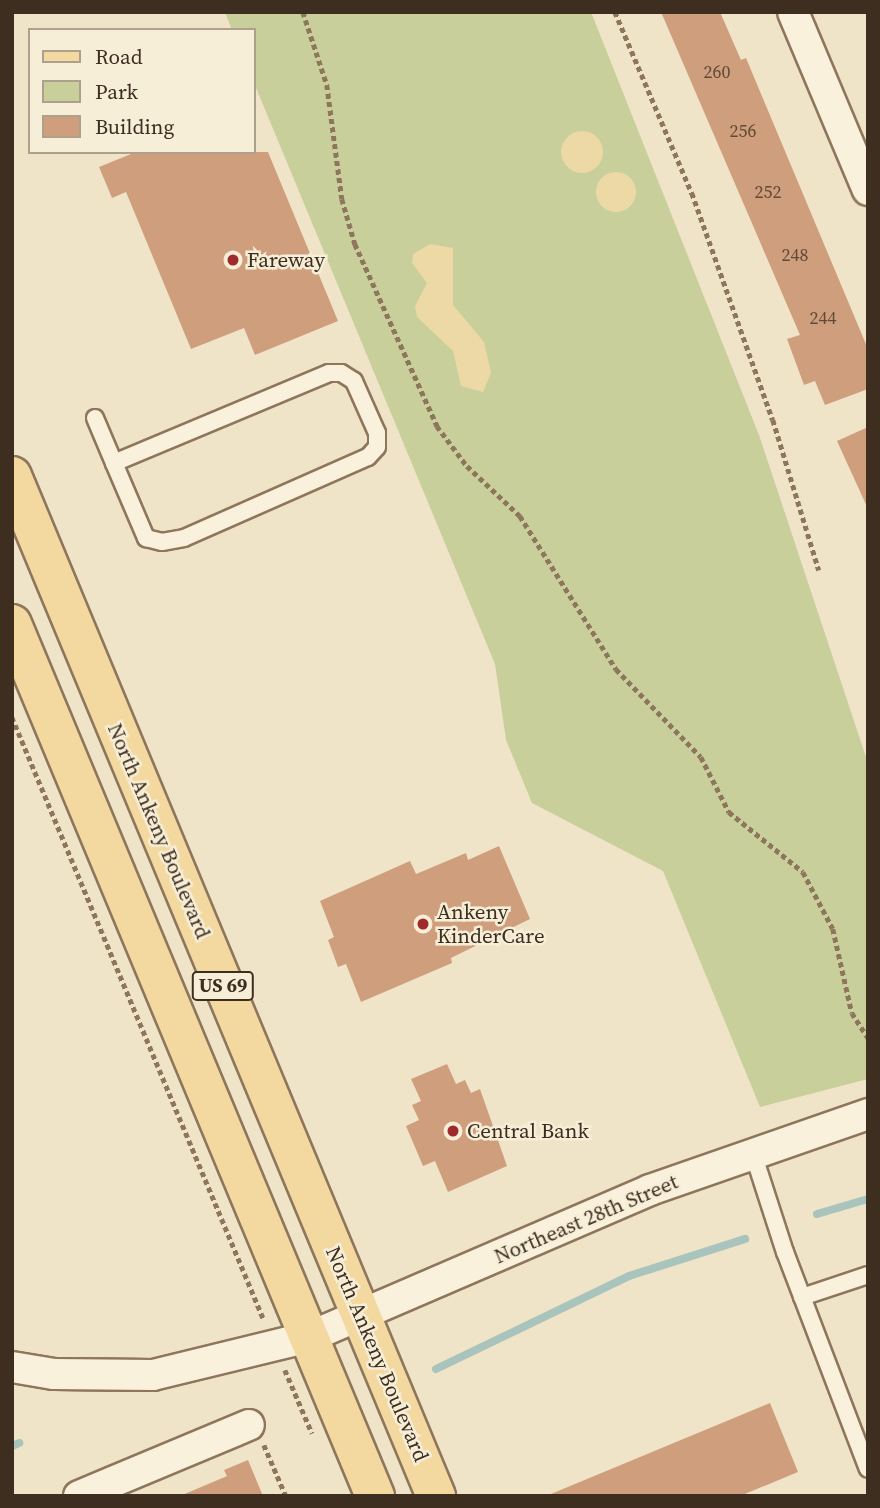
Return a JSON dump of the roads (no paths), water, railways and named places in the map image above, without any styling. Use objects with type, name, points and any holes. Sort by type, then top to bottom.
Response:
[{"type":"main road","name":"North Ankeny Boulevard","points":[[12,475],[436,1496]]},
{"type":"main road","name":"US 69","points":[[12,624],[292,1342],[375,1496]]},
{"type":"street","points":[[793,12],[868,190]]},
{"type":"street","name":"Northeast 28th Street","points":[[12,1367],[54,1374],[153,1375],[292,1342],[361,1316],[752,1150],[868,1114]]},
{"type":"street","points":[[79,1496],[242,1428]]},
{"type":"lane","points":[[95,418],[114,463],[146,538],[162,542],[184,538],[368,457],[377,447],[377,433],[354,381],[341,373],[114,463]]},
{"type":"lane","points":[[752,1150],[802,1297],[868,1469]]},
{"type":"lane","points":[[802,1297],[868,1275]]},
{"type":"waterway","points":[[817,1214],[868,1199]]},
{"type":"waterway","points":[[436,1369],[629,1276],[745,1239]]},
{"type":"waterway","points":[[12,1446],[19,1443]]},
{"type":"place","name":"Fareway","points":[[233,260]]},
{"type":"place","name":"Ankeny KinderCare","points":[[423,924]]},
{"type":"place","name":"Central Bank","points":[[453,1131]]}]
